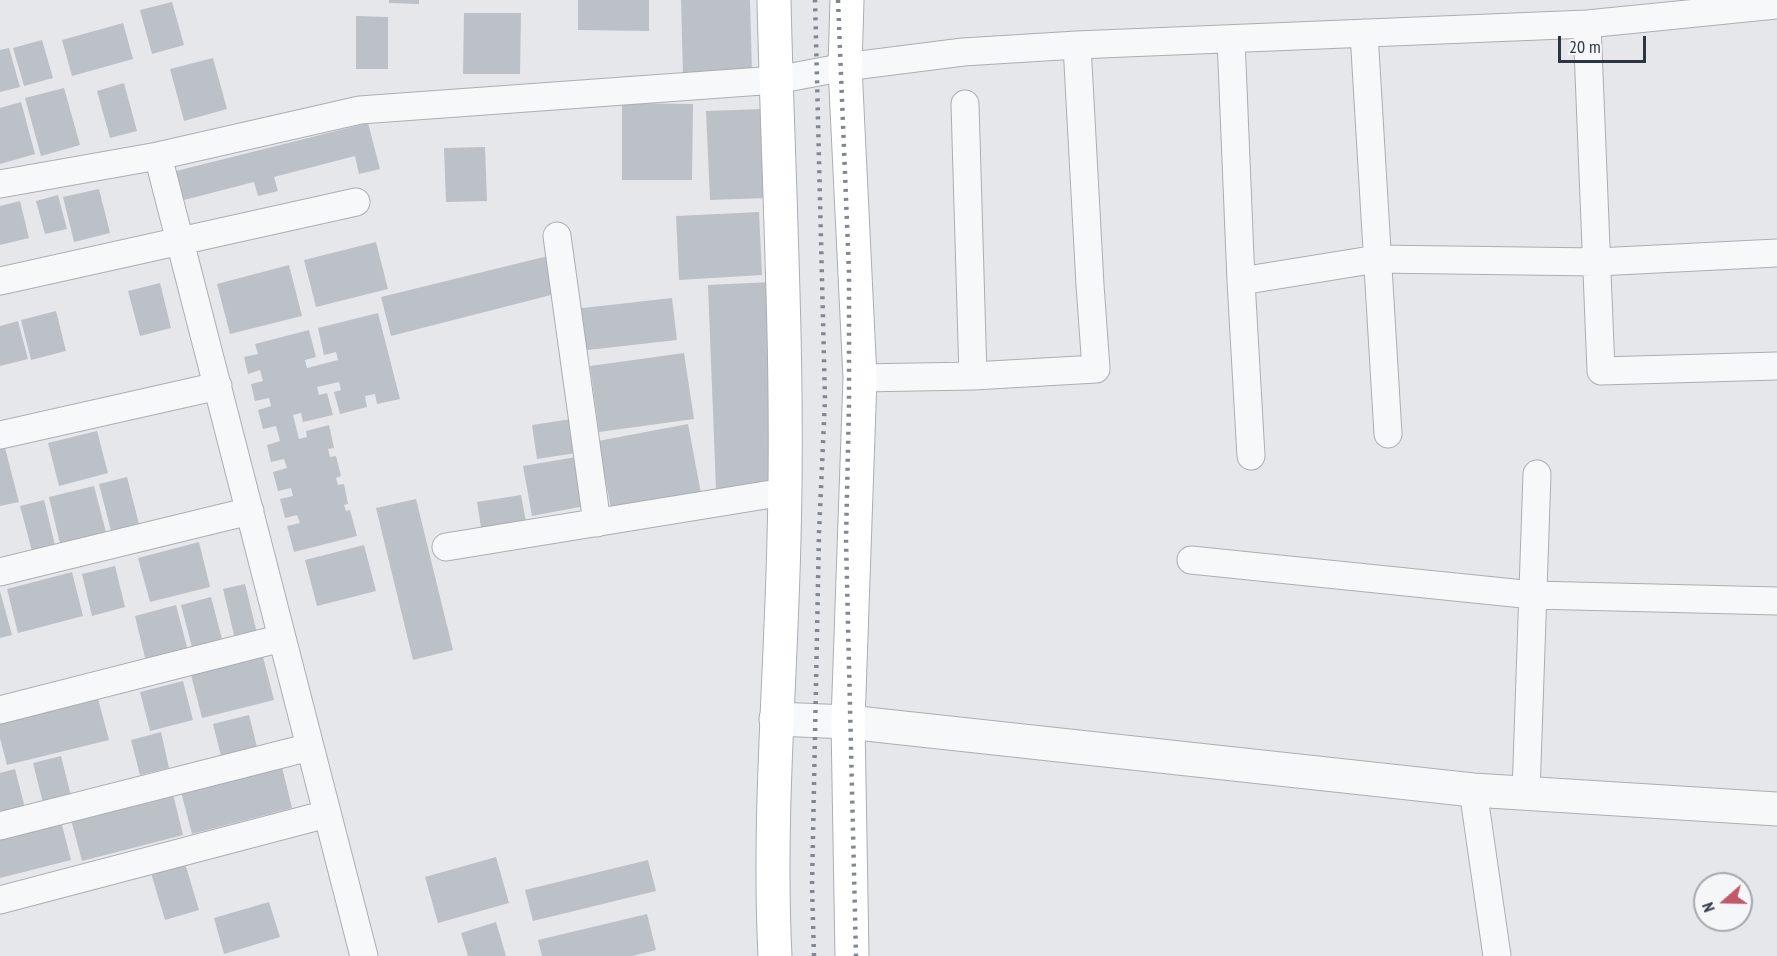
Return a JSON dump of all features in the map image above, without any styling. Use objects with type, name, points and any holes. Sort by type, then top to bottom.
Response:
[{"type":"main road","points":[[774,0],[785,368],[784,538],[776,719],[773,916],[775,956]]},
{"type":"main road","points":[[846,0],[845,67],[860,378],[848,722],[852,956]]},
{"type":"street","points":[[0,184],[158,156],[360,110],[776,80],[845,67],[963,52],[1077,45],[1587,24],[1777,5]]},
{"type":"street","points":[[1587,24],[1601,370],[1777,366]]},
{"type":"street","points":[[1364,33],[1388,434]]},
{"type":"street","points":[[1231,39],[1251,456]]},
{"type":"street","points":[[860,378],[973,376],[1096,369],[1077,45]]},
{"type":"street","points":[[964,104],[973,376]]},
{"type":"street","points":[[158,156],[364,956]]},
{"type":"street","points":[[0,281],[356,202]]},
{"type":"street","points":[[557,236],[597,523]]},
{"type":"street","points":[[1241,281],[1377,259],[1597,262],[1777,253]]},
{"type":"street","points":[[0,435],[218,386]]},
{"type":"street","points":[[1526,794],[1537,474]]},
{"type":"street","points":[[446,547],[784,492]]},
{"type":"street","points":[[0,572],[250,511]]},
{"type":"street","points":[[1191,560],[1533,595],[1777,601]]},
{"type":"street","points":[[0,710],[282,638]]},
{"type":"street","points":[[776,719],[848,722],[1473,790],[1777,809]]},
{"type":"street","points":[[0,826],[310,747]]},
{"type":"street","points":[[1473,790],[1497,956]]},
{"type":"street","points":[[0,900],[327,814]]},
{"type":"building","points":[[389,0],[419,0],[419,4],[389,3]]},
{"type":"building","points":[[578,0],[649,0],[649,31],[578,30]]},
{"type":"building","points":[[681,0],[750,0],[752,73],[683,75]]},
{"type":"building","points":[[172,2],[184,45],[152,54],[140,10]]},
{"type":"building","points":[[464,13],[521,13],[520,74],[463,74]]},
{"type":"building","points":[[356,16],[388,17],[388,69],[356,69]]},
{"type":"building","points":[[123,23],[133,59],[72,76],[62,40]]},
{"type":"building","points":[[42,40],[53,78],[24,86],[13,48]]},
{"type":"building","points":[[9,48],[20,87],[0,92],[0,50]]},
{"type":"building","points":[[213,58],[227,109],[184,121],[170,69]]},
{"type":"building","points":[[124,83],[137,131],[110,138],[97,91]]},
{"type":"building","points":[[64,88],[80,145],[41,156],[25,98]]},
{"type":"building","points":[[21,102],[35,154],[0,164],[0,108]]},
{"type":"building","points":[[622,103],[693,104],[692,180],[622,180]]},
{"type":"building","points":[[763,109],[767,198],[710,200],[706,111]]},
{"type":"building","points":[[368,123],[380,169],[359,174],[355,156],[274,177],[278,191],[258,196],[254,182],[184,200],[176,171]]},
{"type":"building","points":[[485,147],[487,201],[446,202],[444,148]]},
{"type":"building","points":[[99,189],[110,233],[74,242],[63,197]]},
{"type":"building","points":[[58,195],[67,229],[45,234],[36,201]]},
{"type":"building","points":[[20,201],[29,238],[0,245],[0,206]]},
{"type":"building","points":[[759,212],[762,275],[679,280],[676,216]]},
{"type":"building","points":[[376,242],[388,289],[316,307],[304,260]]},
{"type":"building","points":[[552,255],[555,294],[391,336],[381,297]]},
{"type":"building","points":[[289,265],[302,316],[230,334],[217,284]]},
{"type":"building","points":[[771,282],[779,487],[716,490],[708,285]]},
{"type":"building","points":[[160,283],[171,328],[140,336],[128,291]]},
{"type":"building","points":[[672,298],[677,340],[579,351],[574,309]]},
{"type":"building","points":[[56,311],[66,351],[31,360],[21,320]]},
{"type":"building","points":[[378,313],[400,399],[377,404],[375,394],[365,396],[367,407],[340,414],[334,392],[341,390],[339,382],[317,387],[319,395],[327,393],[333,415],[303,422],[301,413],[293,415],[299,439],[307,437],[306,431],[329,425],[334,448],[328,449],[330,457],[336,456],[341,476],[336,478],[338,485],[344,484],[348,504],[344,505],[346,511],[350,510],[357,536],[294,552],[287,526],[300,523],[297,515],[285,518],[280,499],[293,496],[291,488],[278,491],[273,472],[287,468],[284,459],[271,462],[267,445],[280,441],[276,426],[263,429],[258,410],[271,406],[269,398],[255,401],[251,384],[263,381],[260,370],[248,374],[244,357],[258,354],[255,344],[309,330],[316,357],[305,360],[307,368],[338,360],[336,352],[324,355],[318,328]]},
{"type":"building","points":[[18,321],[28,359],[0,366],[0,326]]},
{"type":"building","points":[[684,353],[694,419],[599,432],[590,366]]},
{"type":"building","points":[[578,418],[583,452],[537,459],[532,425]]},
{"type":"building","points":[[688,424],[702,499],[612,514],[598,441]]},
{"type":"building","points":[[97,431],[108,473],[59,486],[48,443]]},
{"type":"building","points":[[5,448],[19,502],[0,506],[0,449]]},
{"type":"building","points":[[582,456],[590,505],[532,516],[523,466]]},
{"type":"building","points":[[127,477],[140,528],[112,535],[99,484]]},
{"type":"building","points":[[94,486],[107,536],[61,548],[49,497]]},
{"type":"building","points":[[521,495],[527,527],[482,534],[477,502]]},
{"type":"building","points":[[416,499],[453,650],[413,660],[376,508]]},
{"type":"building","points":[[44,500],[55,545],[32,551],[20,506]]},
{"type":"building","points":[[199,542],[210,587],[150,602],[138,558]]},
{"type":"building","points":[[364,545],[376,591],[317,606],[305,560]]},
{"type":"building","points":[[115,566],[125,607],[92,616],[82,574]]},
{"type":"building","points":[[72,572],[83,616],[18,633],[7,589]]},
{"type":"building","points":[[245,584],[257,633],[235,639],[223,589]]},
{"type":"building","points":[[0,591],[12,635],[0,638]]},
{"type":"building","points":[[211,597],[223,643],[193,651],[181,605]]},
{"type":"building","points":[[176,605],[188,651],[146,662],[135,616]]},
{"type":"building","points":[[261,649],[274,700],[202,718],[189,667]]},
{"type":"building","points":[[183,681],[193,720],[150,731],[140,692]]},
{"type":"building","points":[[97,695],[109,740],[7,765],[0,738],[0,720]]},
{"type":"building","points":[[249,715],[257,747],[221,756],[213,724]]},
{"type":"building","points":[[161,732],[169,768],[140,775],[131,740]]},
{"type":"building","points":[[61,756],[71,796],[43,803],[33,763]]},
{"type":"building","points":[[282,767],[292,808],[192,834],[181,792]]},
{"type":"building","points":[[15,769],[26,812],[0,818],[0,773]]},
{"type":"building","points":[[173,794],[183,835],[82,861],[71,820]]},
{"type":"building","points":[[60,817],[71,860],[0,878],[0,832]]},
{"type":"building","points":[[496,857],[509,903],[438,923],[425,877]]},
{"type":"building","points":[[648,860],[656,891],[533,921],[525,890]]},
{"type":"building","points":[[185,863],[199,910],[165,920],[151,873]]},
{"type":"building","points":[[269,902],[280,937],[224,954],[214,918]]},
{"type":"building","points":[[647,914],[656,950],[632,956],[542,956],[538,940]]},
{"type":"building","points":[[496,922],[506,956],[468,956],[461,933]]},
{"type":"railway","points":[[814,956],[812,886],[819,533],[825,399],[815,0]]},
{"type":"railway","points":[[838,0],[849,272],[846,540],[856,956]]}]
